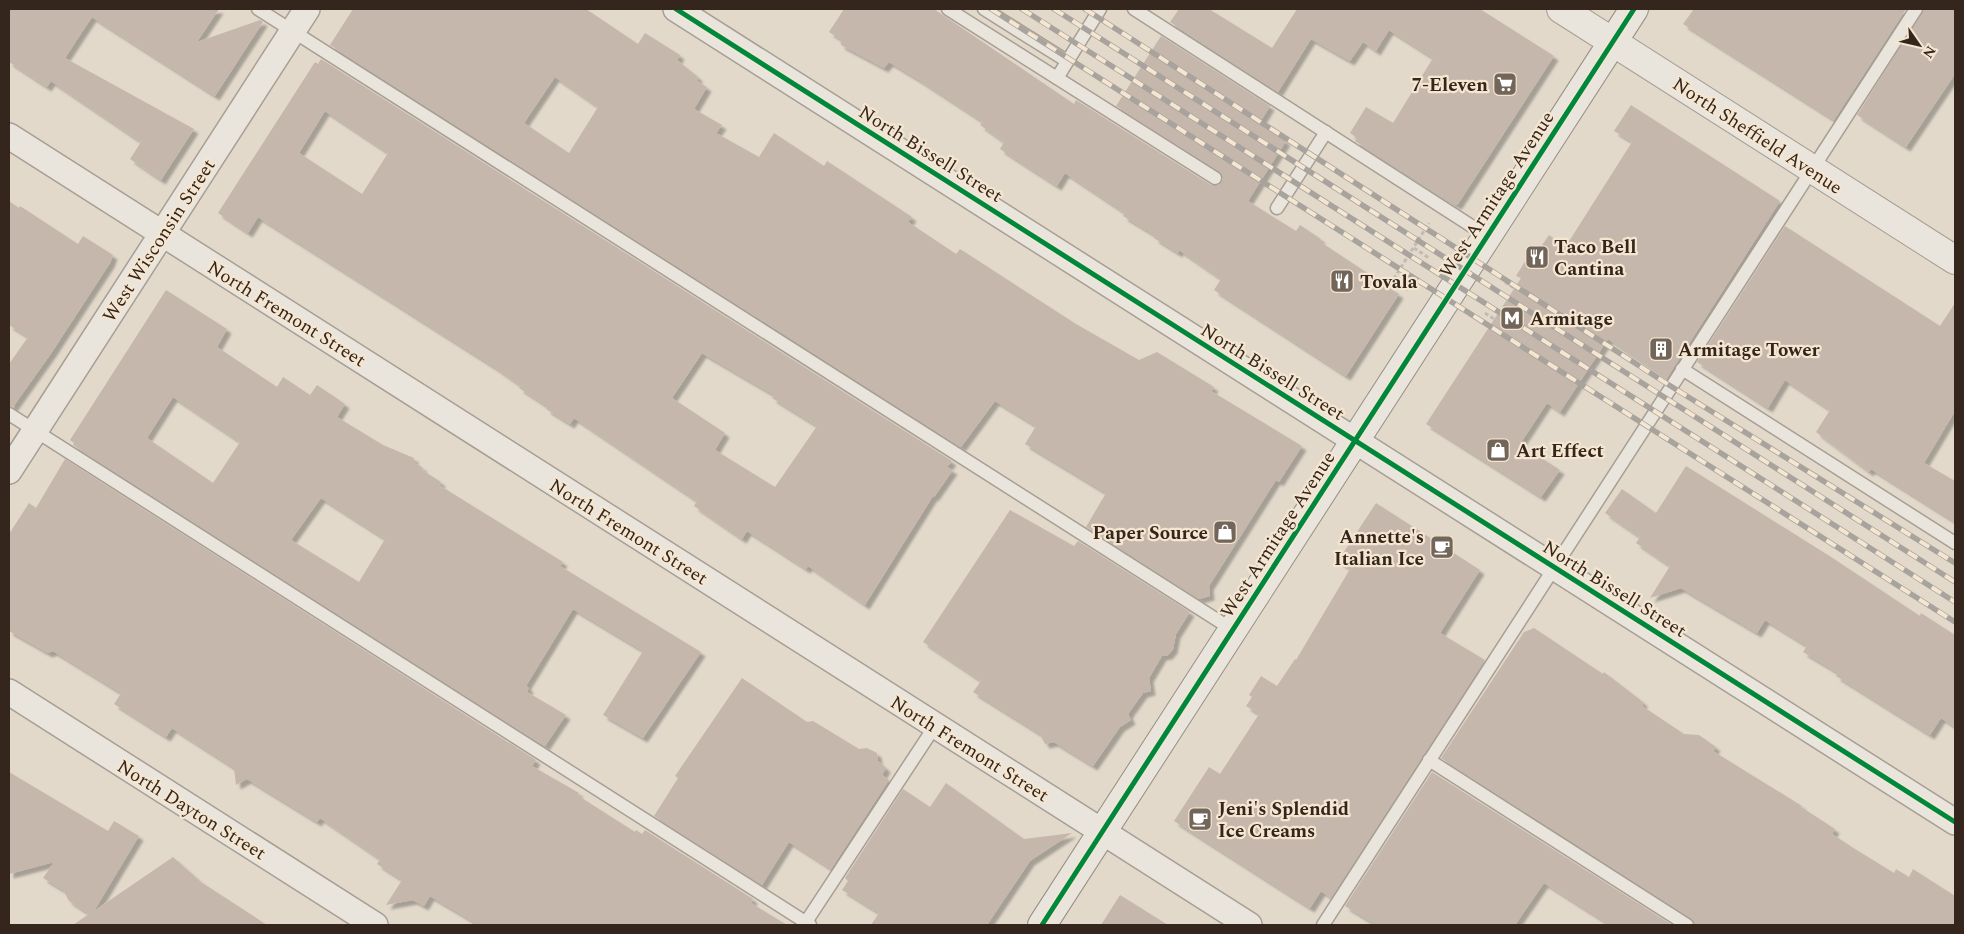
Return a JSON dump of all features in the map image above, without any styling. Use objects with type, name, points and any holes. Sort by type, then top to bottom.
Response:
[{"type":"main road","name":"North Sheffield Avenue","points":[[1561,9],[1955,260]]},
{"type":"main road","name":"West Armitage Avenue","points":[[1042,925],[1634,9]]},
{"type":"street","name":"West Wisconsin Street","points":[[9,471],[307,9]]},
{"type":"street","name":"North Bissell Street","points":[[676,9],[1955,822]]},
{"type":"street","name":"North Fremont Street","points":[[9,136],[1249,925]]},
{"type":"street","name":"North Dayton Street","points":[[9,692],[375,925]]},
{"type":"lane","points":[[258,9],[1233,630]]},
{"type":"lane","points":[[948,9],[1215,178]]},
{"type":"lane","points":[[984,9],[1067,61]]},
{"type":"lane","points":[[1134,9],[1487,236]]},
{"type":"lane","points":[[1323,925],[1916,9]]},
{"type":"lane","points":[[1056,78],[1096,10]]},
{"type":"lane","points":[[1277,208],[1326,132]]},
{"type":"lane","points":[[1682,369],[1955,543]]},
{"type":"lane","points":[[9,414],[808,924],[934,726]]},
{"type":"lane","points":[[1429,760],[1687,925]]},
{"type":"path","points":[[1408,290],[1392,280],[1434,216]]},
{"type":"path","points":[[1414,248],[1429,258]]},
{"type":"path","points":[[1505,282],[1514,288]]},
{"type":"path","points":[[1485,313],[1532,344]]},
{"type":"building","points":[[9,9],[219,9],[197,42],[260,20],[263,22],[215,96],[92,17],[65,58],[194,129],[161,180],[130,159],[141,142],[51,81],[47,87],[9,62]]},
{"type":"building","points":[[353,9],[586,9],[638,44],[645,33],[680,55],[677,60],[698,77],[697,81],[707,87],[694,109],[722,125],[716,133],[759,157],[774,133],[824,166],[827,161],[912,217],[908,222],[956,254],[960,249],[1076,324],[1139,360],[1157,352],[1214,387],[1211,391],[1302,446],[1279,482],[1276,480],[1209,586],[1210,596],[1199,599],[1086,527],[1106,493],[1025,444],[1036,426],[995,401],[961,447],[330,45]],"holes":[[[555,77],[598,107],[569,153],[524,123]]]},
{"type":"building","points":[[844,9],[934,9],[1074,104],[1076,100],[1211,185],[1218,185],[1223,179],[1219,171],[1116,106],[1161,36],[1270,106],[1259,124],[1286,141],[1248,201],[1296,231],[1300,225],[1321,239],[1319,241],[1399,294],[1346,376],[1214,290],[1221,279],[1179,250],[1178,253],[1154,238],[1156,236],[1123,216],[1125,213],[1065,173],[1057,186],[1000,149],[1004,142],[980,125],[983,122],[919,80],[889,62],[884,68],[841,45],[840,39],[829,32]]},
{"type":"building","points":[[1179,9],[1209,9],[1272,48],[1297,9],[1480,9],[1554,56],[1456,205],[1355,141],[1357,138],[1350,133],[1366,107],[1393,123],[1433,58],[1389,30],[1376,51],[1363,42],[1350,61],[1311,39],[1278,92],[1170,22]]},
{"type":"building","points":[[1694,9],[1906,9],[1834,120],[1683,24]]},
{"type":"building","points":[[1924,9],[1955,9],[1955,74],[1906,147],[1857,115]]},
{"type":"building","points":[[321,59],[952,461],[947,467],[953,470],[933,496],[865,605],[808,566],[806,569],[747,531],[742,539],[694,506],[697,501],[574,418],[570,424],[546,409],[548,407],[519,388],[521,386],[494,367],[258,217],[248,233],[218,213],[315,62],[318,64]],"holes":[[[325,111],[388,153],[362,194],[299,153]],[[702,353],[774,395],[772,398],[817,426],[775,487],[715,450],[725,433],[672,398]]]},
{"type":"building","points":[[1631,105],[1780,201],[1667,378],[1608,339],[1560,412],[1547,403],[1520,444],[1560,470],[1541,497],[1426,424],[1521,278],[1516,276],[1532,250],[1540,248],[1549,235],[1566,246],[1632,142],[1614,131]]},
{"type":"building","points":[[9,201],[19,208],[20,206],[78,244],[83,236],[113,255],[110,263],[52,352],[13,407],[9,406],[9,364],[28,337],[9,325]]},
{"type":"building","points":[[1785,226],[1940,326],[1955,303],[1955,411],[1924,463],[1955,481],[1955,522],[1871,469],[1869,472],[1816,432],[1830,410],[1785,380],[1768,408],[1697,362]]},
{"type":"building","points":[[166,290],[227,329],[217,347],[277,387],[283,377],[310,395],[317,385],[345,404],[337,417],[383,445],[414,458],[414,462],[423,468],[422,470],[441,482],[439,485],[563,562],[560,566],[701,652],[643,738],[603,715],[643,651],[573,609],[526,686],[529,688],[527,692],[566,715],[545,746],[73,445],[74,443],[70,440]],"holes":[[[173,397],[240,442],[213,483],[147,438]],[[321,498],[385,539],[359,582],[291,540]]]},
{"type":"building","points":[[65,459],[536,760],[532,766],[579,793],[577,795],[635,832],[636,830],[642,834],[645,830],[753,899],[751,903],[787,925],[479,925],[430,896],[424,906],[413,900],[386,905],[402,880],[377,864],[380,859],[320,818],[317,822],[247,779],[236,785],[234,768],[172,728],[166,737],[114,704],[121,693],[53,651],[48,653],[9,631],[9,534],[29,503],[36,508]]},
{"type":"building","points":[[1686,466],[1831,557],[1920,616],[1921,613],[1955,635],[1955,727],[1941,718],[1930,735],[1836,676],[1838,673],[1803,652],[1807,646],[1765,620],[1757,633],[1681,588],[1650,598],[1670,566],[1636,543],[1640,537],[1605,513],[1622,489],[1656,513]]},
{"type":"building","points":[[1376,503],[1480,570],[1440,633],[1485,660],[1331,898],[1321,891],[1310,908],[1174,821],[1209,767],[1220,774],[1259,714],[1246,706],[1252,697],[1249,695],[1261,676],[1277,686],[1296,660],[1350,569],[1338,561]]},
{"type":"building","points":[[1010,510],[1074,546],[1078,541],[1190,612],[1176,634],[1173,649],[1168,655],[1162,656],[1149,678],[1151,691],[1143,693],[1128,714],[1131,720],[1120,727],[1093,766],[1054,742],[1045,744],[1040,734],[973,692],[981,681],[923,642]]},
{"type":"building","points":[[1534,628],[1603,674],[1604,672],[1643,702],[1642,706],[1684,734],[1699,735],[1716,747],[1713,751],[1802,806],[1835,829],[1832,834],[1855,849],[1894,873],[1896,869],[1909,877],[1913,869],[1955,896],[1955,925],[1695,925],[1691,918],[1441,758],[1524,632]]},
{"type":"building","points":[[742,678],[807,722],[813,721],[859,749],[867,748],[877,753],[878,761],[886,768],[882,775],[889,780],[831,869],[789,842],[762,885],[654,816],[678,778],[675,776]]},
{"type":"building","points":[[9,772],[108,831],[114,821],[139,836],[94,911],[173,857],[201,882],[267,925],[73,925],[89,914],[69,901],[63,890],[43,878],[54,862],[9,874]]},
{"type":"building","points":[[1432,772],[1672,925],[1610,925],[1544,883],[1515,925],[1376,925],[1345,906]]},
{"type":"building","points":[[946,783],[1024,839],[1072,833],[1030,861],[987,925],[871,925],[879,913],[842,890],[848,881],[845,878],[903,789],[930,807]]},
{"type":"building","points":[[1120,895],[1168,925],[1101,925]]},
{"type":"railway","points":[[991,9],[1955,622]]},
{"type":"railway","points":[[1022,9],[1955,602]]},
{"type":"railway","points":[[1054,9],[1955,582]]},
{"type":"railway","points":[[1085,9],[1669,385],[1955,563]]},
{"type":"cycle path","points":[[676,9],[1955,822]]},
{"type":"cycle path","points":[[1042,925],[1634,9]]},
{"type":"place","name":"7-Eleven","points":[[1505,84]]},
{"type":"place","name":"Taco Bell Cantina","points":[[1537,257]]},
{"type":"place","name":"Tovala","points":[[1342,281]]},
{"type":"place","name":"Armitage","points":[[1512,318]]},
{"type":"place","name":"Armitage Tower","points":[[1661,349]]},
{"type":"place","name":"Art Effect","points":[[1498,450]]},
{"type":"place","name":"Paper Source","points":[[1225,532]]},
{"type":"place","name":"Annette's Italian Ice","points":[[1442,547]]},
{"type":"place","name":"Jeni's Splendid Ice Creams","points":[[1200,819]]}]
